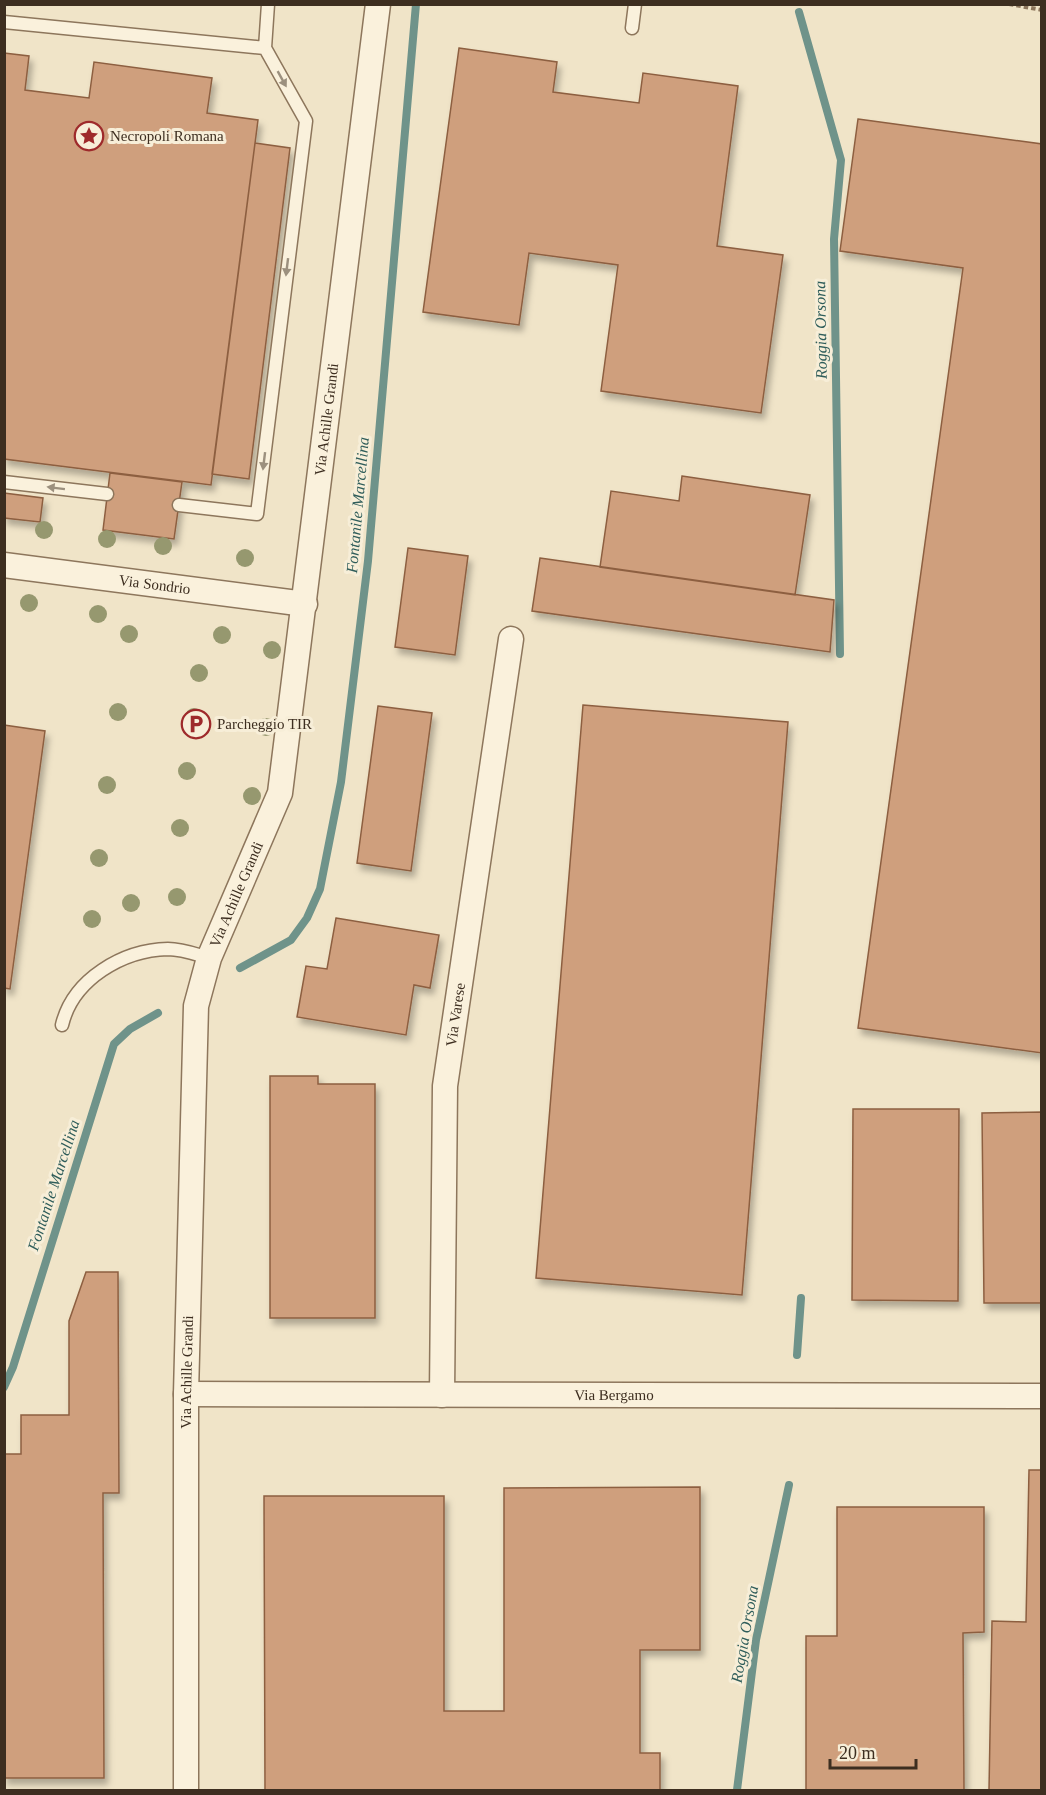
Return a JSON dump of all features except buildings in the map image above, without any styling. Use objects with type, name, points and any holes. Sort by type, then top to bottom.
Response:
[{"type":"street","name":"Via Achille Grandi","points":[[186,1791],[186,1395],[196,1006],[208,958],[280,793],[378,4]]},
{"type":"street","name":"Via Sondrio","points":[[4,565],[305,604]]},
{"type":"street","name":"Via Varese","points":[[442,1395],[445,1086],[510,639]]},
{"type":"street","name":"Via Bergamo","points":[[186,1395],[1041,1396]]},
{"type":"lane","points":[[179,505],[257,514],[306,121],[265,48],[268,4]]},
{"type":"lane","points":[[632,28],[635,4]]},
{"type":"lane","points":[[4,22],[265,48]]},
{"type":"lane","points":[[4,482],[107,494]]},
{"type":"lane","points":[[62,1025],[69,1007],[87,983],[124,958],[139,953],[169,949],[208,958]]},
{"type":"path","points":[[1009,4],[1041,10]]},
{"type":"waterway","name":"Fontanile Marcellina","points":[[240,968],[291,940],[307,918],[320,889],[341,782],[368,561],[416,4]]},
{"type":"waterway","name":"Roggia Orsona","points":[[799,12],[841,160],[834,239],[840,654]]},
{"type":"waterway","name":"Fontanile Marcellina","points":[[4,1387],[13,1367],[114,1044],[130,1029],[158,1013]]},
{"type":"waterway","name":"Roggia Orsona","points":[[797,1355],[801,1298]]},
{"type":"waterway","name":"Roggia Orsona","points":[[737,1790],[756,1640],[789,1485]]},
{"type":"place","name":"Necropoli Romana","points":[[89,136]]},
{"type":"place","name":"Parcheggio TIR","points":[[196,724]]}]
